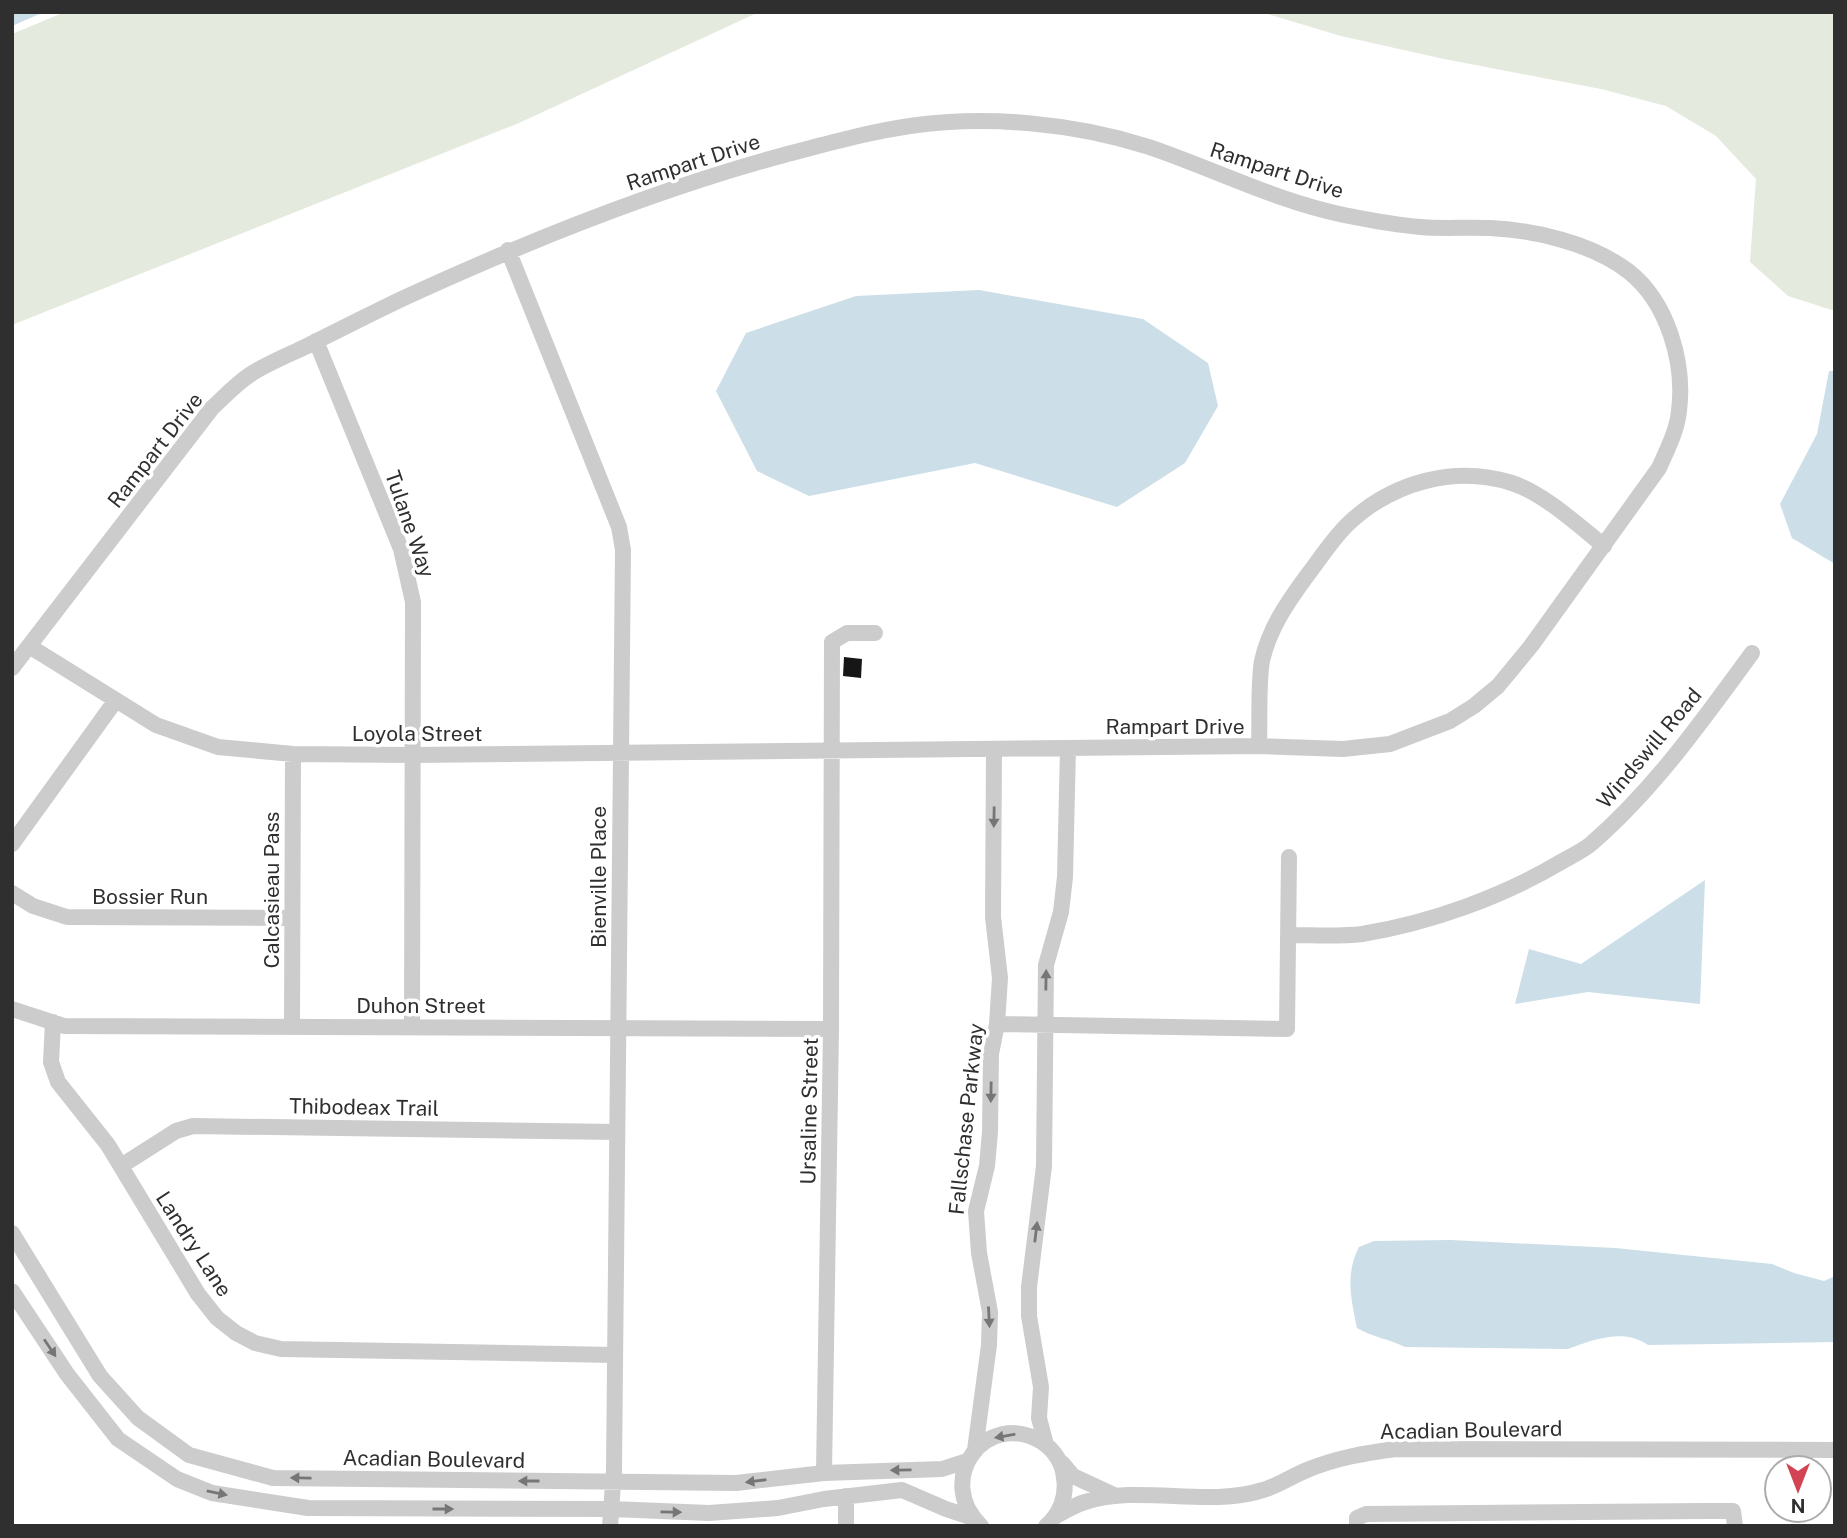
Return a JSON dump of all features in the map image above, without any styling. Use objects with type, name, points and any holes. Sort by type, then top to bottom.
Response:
[{"type":"street","name":"Rampart Drive","points":[[12,667],[212,408],[250,374],[346,325],[508,250],[692,182],[840,140],[908,126],[1010,123],[1076,129],[1152,148],[1299,204],[1341,215],[1418,227],[1489,228],[1558,239],[1593,252],[1628,271],[1649,293],[1669,330],[1681,379],[1679,414],[1659,468],[1531,646],[1498,686],[1450,721],[1390,744],[1343,749],[1259,746],[832,750]]},
{"type":"street","name":"Bienville Place","points":[[508,250],[619,527],[623,550],[615,1354],[610,1526]]},
{"type":"street","name":"Tulane Way","points":[[316,341],[401,549],[410,578],[413,602],[412,1026]]},
{"type":"street","points":[[1259,746],[1262,662],[1274,627],[1285,605],[1330,545],[1349,523],[1371,505],[1410,484],[1448,475],[1486,477],[1514,484],[1541,499],[1604,546]]},
{"type":"street","name":"Ursaline Street","points":[[824,1473],[831,1029],[832,642],[847,633],[875,633]]},
{"type":"street","name":"Loyola Street","points":[[29,646],[156,724],[218,747],[293,754],[412,755],[832,750]]},
{"type":"street","name":"Windswill Road","points":[[1288,935],[1360,934],[1412,923],[1473,904],[1534,878],[1590,845],[1638,800],[1688,739],[1752,653]]},
{"type":"street","points":[[12,844],[116,700]]},
{"type":"street","name":"Fallschase Parkway","points":[[977,1522],[966,1507],[962,1476],[971,1455],[989,1345],[990,1312],[979,1253],[976,1211],[987,1166],[991,1054],[997,1024],[1000,978],[993,916],[994,748]]},
{"type":"street","points":[[1046,1445],[1039,1418],[1041,1387],[1029,1317],[1029,1287],[1044,1166],[1046,965],[1061,912],[1065,877],[1068,748]]},
{"type":"street","name":"Calcasieau Pass","points":[[292,1026],[293,754]]},
{"type":"street","points":[[997,1024],[1287,1029],[1289,857]]},
{"type":"street","name":"Bossier Run","points":[[12,893],[33,906],[67,916],[292,918]]},
{"type":"street","name":"Duhon Street","points":[[12,1009],[64,1026],[831,1029]]},
{"type":"street","name":"Landry Lane","points":[[53,1022],[51,1062],[58,1082],[84,1112],[121,1166],[198,1294],[218,1318],[236,1333],[255,1343],[281,1349],[615,1354]]},
{"type":"street","name":"Thibodeax Trail","points":[[121,1166],[176,1131],[193,1126],[617,1132]]},
{"type":"street","name":"Acadian Boulevard","points":[[12,1233],[100,1376],[138,1418],[189,1455],[273,1478],[736,1483],[824,1473],[942,1469],[971,1455],[985,1441],[1009,1434],[1022,1434],[1046,1445],[1073,1476],[1116,1496]]},
{"type":"street","points":[[12,1291],[67,1374],[118,1439],[177,1479],[212,1493],[308,1508],[612,1509],[709,1513],[778,1508],[846,1496],[902,1490],[977,1522]]},
{"type":"street","name":"Acadian Boulevard","points":[[1051,1521],[1084,1502],[1116,1496],[1235,1495],[1263,1490],[1308,1469],[1355,1454],[1396,1449],[1835,1450]]},
{"type":"street","points":[[1051,1521],[1063,1502],[1065,1488],[1064,1473],[1058,1459]]},
{"type":"street","points":[[846,1496],[846,1526]]},
{"type":"street","points":[[1357,1526],[1357,1518],[1366,1514],[1698,1511],[1733,1511],[1735,1526]]},
{"type":"shaded area","points":[[65,12],[759,12],[519,123],[12,325],[12,34]]},
{"type":"shaded area","points":[[1261,12],[1835,12],[1835,311],[1788,296],[1750,262],[1756,179],[1716,136],[1666,106],[1601,89],[1341,36]]},
{"type":"water","points":[[12,12],[44,12],[12,26]]},
{"type":"water","points":[[979,290],[1143,319],[1208,363],[1218,406],[1185,463],[1117,507],[975,463],[809,496],[757,471],[716,391],[746,333],[856,296]]},
{"type":"water","points":[[1829,371],[1835,371],[1835,564],[1792,538],[1780,504],[1817,434]]},
{"type":"water","points":[[1705,880],[1700,1004],[1588,992],[1515,1004],[1529,949],[1581,964]]},
{"type":"water","points":[[1451,1240],[1615,1248],[1772,1264],[1824,1281],[1835,1276],[1835,1342],[1648,1345],[1639,1340],[1619,1336],[1598,1339],[1568,1349],[1405,1347],[1357,1328],[1351,1297],[1351,1277],[1359,1247],[1374,1241]]},
{"type":"building","points":[[844,657],[862,659],[861,678],[843,676]]}]
